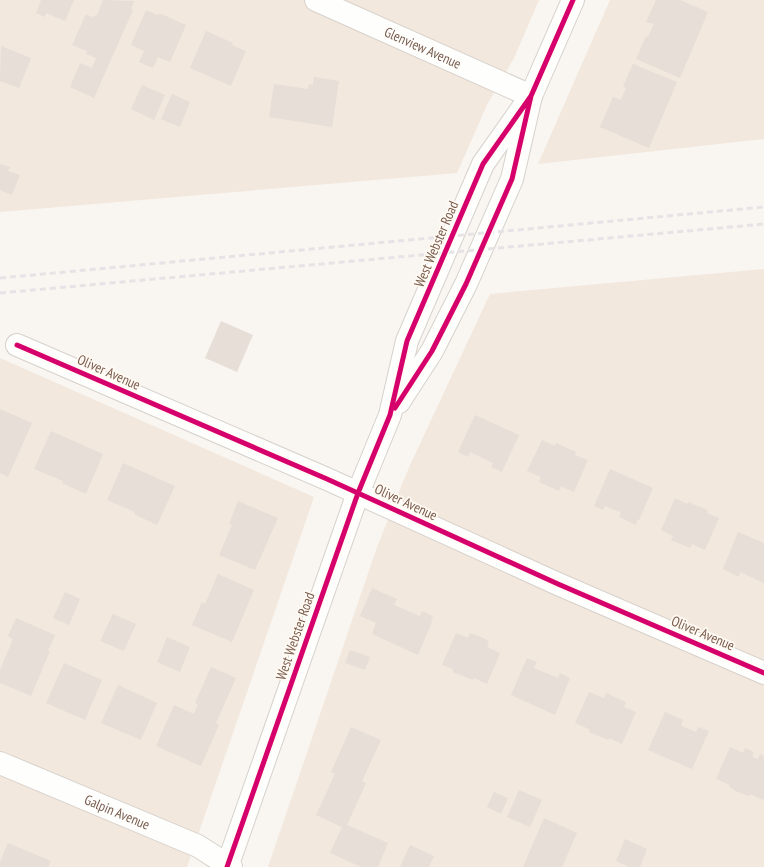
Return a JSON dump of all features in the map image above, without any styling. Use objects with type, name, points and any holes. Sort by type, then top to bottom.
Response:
[{"type":"street","name":"Glenview Avenue","points":[[316,0],[530,96]]},
{"type":"street","name":"West Webster Road","points":[[228,866],[358,493],[390,415],[407,341],[483,164],[530,96],[573,0]]},
{"type":"street","name":"West Webster Road","points":[[390,415],[432,351],[466,284],[512,178],[530,96]]},
{"type":"street","name":"Oliver Avenue","points":[[16,344],[358,493],[558,584],[764,673]]},
{"type":"street","name":"Galpin Avenue","points":[[0,763],[198,846],[228,866]]},
{"type":"shaded area","points":[[0,0],[539,0],[514,58],[487,105],[457,173],[0,212]]},
{"type":"shaded area","points":[[610,0],[764,0],[764,139],[538,164]]},
{"type":"shaded area","points":[[764,269],[764,867],[268,867],[376,550],[411,463],[490,294]]},
{"type":"shaded area","points":[[0,358],[314,497],[187,867],[0,867]]},
{"type":"building","points":[[41,0],[74,0],[65,21],[46,13],[45,17],[36,13]]},
{"type":"building","points":[[103,0],[134,1],[131,9],[133,10],[94,98],[70,87],[80,63],[92,68],[96,58],[86,54],[87,51],[72,45],[86,14],[91,17],[97,15]]},
{"type":"building","points":[[656,0],[680,0],[708,12],[680,78],[636,59],[646,36],[648,37],[654,24],[646,22]]},
{"type":"building","points":[[146,10],[158,15],[159,13],[186,25],[170,62],[158,57],[153,68],[139,62],[144,51],[131,45]]},
{"type":"building","points":[[206,31],[233,43],[232,45],[246,51],[231,86],[190,68]]},
{"type":"building","points":[[1,46],[31,58],[19,88],[0,81]]},
{"type":"building","points":[[633,64],[677,82],[649,148],[600,127],[613,97],[621,100],[626,88],[623,86]]},
{"type":"building","points":[[314,77],[339,81],[332,127],[269,117],[274,84],[308,89],[309,84],[313,85]]},
{"type":"building","points":[[142,85],[165,95],[154,120],[131,109]]},
{"type":"building","points":[[172,94],[190,102],[180,127],[161,119]]},
{"type":"building","points":[[0,164],[10,167],[8,171],[20,175],[12,195],[0,190]]},
{"type":"building","points":[[221,321],[253,335],[237,372],[205,358]]},
{"type":"building","points":[[0,409],[32,423],[8,477],[0,473]]},
{"type":"building","points":[[475,415],[519,435],[502,472],[491,467],[493,463],[470,452],[468,457],[458,452]]},
{"type":"building","points":[[51,431],[103,454],[86,494],[62,483],[63,481],[34,469]]},
{"type":"building","points":[[542,440],[555,446],[556,443],[576,452],[575,455],[588,460],[574,492],[561,486],[559,491],[539,482],[541,477],[527,471]]},
{"type":"building","points":[[123,463],[175,486],[157,525],[134,514],[135,512],[107,500]]},
{"type":"building","points":[[610,469],[653,488],[636,525],[619,517],[621,512],[605,506],[603,510],[594,506]]},
{"type":"building","points":[[675,498],[687,504],[688,502],[708,510],[707,513],[719,518],[705,550],[692,544],[690,548],[671,540],[673,536],[661,530]]},
{"type":"building","points":[[238,501],[278,518],[255,570],[219,555],[232,525],[229,524]]},
{"type":"building","points":[[738,532],[764,543],[764,583],[740,572],[739,577],[723,569]]},
{"type":"building","points":[[218,574],[254,590],[232,642],[192,625],[202,602],[205,604]]},
{"type":"building","points":[[372,588],[397,599],[394,605],[420,616],[422,611],[433,616],[432,622],[418,655],[372,634],[376,623],[360,616]]},
{"type":"building","points":[[65,592],[80,599],[69,625],[53,618]]},
{"type":"building","points":[[113,614],[136,624],[124,651],[100,641]]},
{"type":"building","points":[[16,618],[55,635],[48,651],[50,651],[31,696],[0,683],[0,670],[13,639],[8,636]]},
{"type":"building","points":[[456,633],[468,638],[470,633],[481,637],[489,641],[487,647],[500,653],[487,684],[474,678],[473,680],[453,672],[453,669],[442,665]]},
{"type":"building","points":[[167,637],[190,647],[180,672],[157,662]]},
{"type":"building","points":[[350,650],[370,657],[365,670],[345,663]]},
{"type":"building","points":[[527,658],[537,662],[534,668],[558,678],[560,673],[570,678],[555,715],[511,695]]},
{"type":"building","points":[[64,663],[102,680],[85,720],[46,703]]},
{"type":"building","points":[[211,667],[236,678],[216,723],[219,725],[201,766],[156,746],[174,705],[194,714],[198,704],[195,703]]},
{"type":"building","points":[[118,685],[157,703],[141,740],[101,723]]},
{"type":"building","points":[[589,692],[604,698],[606,693],[626,702],[624,707],[636,712],[622,744],[589,732],[589,729],[575,723]]},
{"type":"building","points":[[665,712],[683,720],[681,725],[684,727],[696,732],[698,727],[709,731],[692,769],[648,750]]},
{"type":"building","points":[[351,727],[381,740],[362,781],[366,783],[347,825],[388,843],[378,867],[361,867],[330,853],[342,827],[316,815],[335,774],[331,772]]},
{"type":"building","points":[[730,747],[743,753],[745,748],[754,752],[752,757],[758,759],[760,754],[764,756],[763,800],[750,794],[749,796],[738,792],[729,787],[730,785],[716,779]]},
{"type":"building","points":[[519,790],[542,800],[530,827],[507,817]]},
{"type":"building","points":[[494,792],[508,798],[501,814],[487,807]]},
{"type":"building","points":[[544,818],[577,833],[562,867],[523,867]]},
{"type":"building","points":[[625,839],[647,849],[640,867],[629,867],[616,861]]},
{"type":"building","points":[[8,843],[51,861],[48,867],[0,867],[0,862]]},
{"type":"building","points":[[410,845],[434,856],[429,867],[400,867]]},
{"type":"railway","points":[[0,278],[764,207]]},
{"type":"railway","points":[[0,293],[764,224]]},
{"type":"cycle path","points":[[395,408],[432,351],[466,284],[512,179],[531,96],[573,0]]},
{"type":"cycle path","points":[[227,867],[358,493],[390,415],[407,341],[483,164],[531,96]]},
{"type":"cycle path","points":[[17,345],[327,479],[558,584],[764,673]]}]
